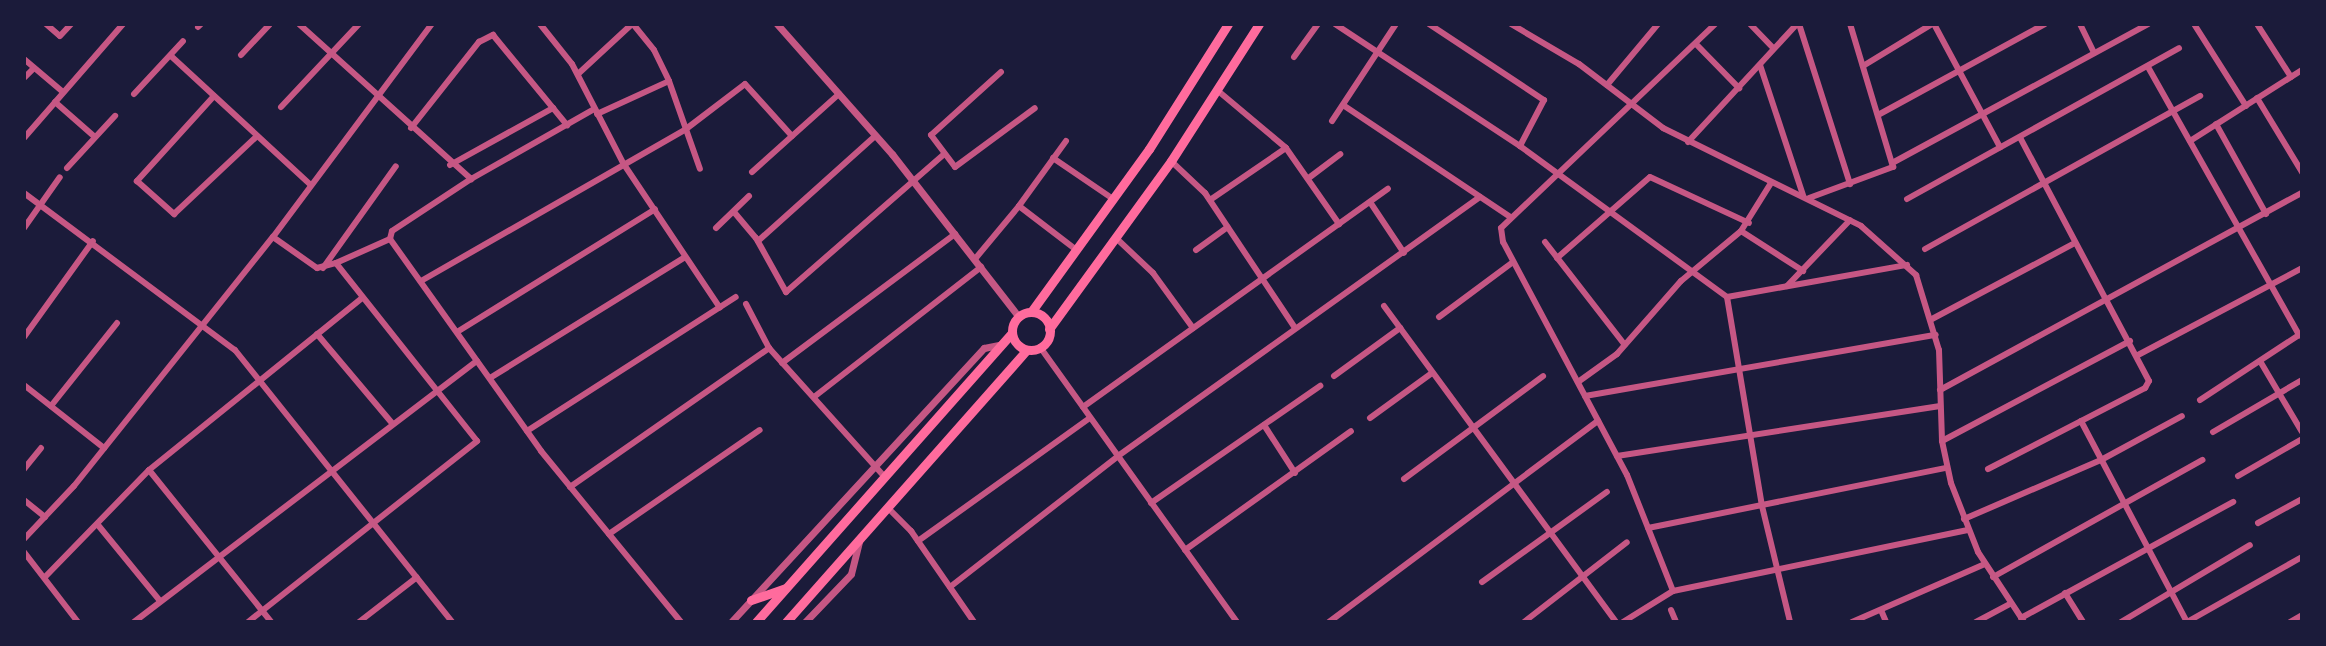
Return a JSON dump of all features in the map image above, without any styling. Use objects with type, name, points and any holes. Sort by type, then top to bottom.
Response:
[{"type":"highway","points":[[756,622],[883,476],[1003,344],[1012,333],[1019,317],[1031,312],[1113,199],[1228,24]]},
{"type":"highway","points":[[786,622],[1027,350],[1040,347],[1049,329],[1171,161],[1259,24]]},
{"type":"highway","points":[[1031,312],[1042,314],[1049,329]]},
{"type":"highway","points":[[1012,333],[1027,350]]},
{"type":"highway","points":[[751,600],[788,587]]},
{"type":"street","points":[[46,24],[60,36],[71,24]]},
{"type":"street","points":[[24,138],[123,24]]},
{"type":"street","points":[[241,55],[270,24]]},
{"type":"street","points":[[281,107],[359,24]]},
{"type":"street","points":[[24,539],[104,448],[201,324],[273,237],[432,24]]},
{"type":"street","points":[[540,24],[578,74],[623,163],[720,308]]},
{"type":"street","points":[[578,74],[632,24],[654,50],[669,81],[700,169]]},
{"type":"street","points":[[777,24],[912,180],[1019,317]]},
{"type":"street","points":[[1294,57],[1317,24]]},
{"type":"street","points":[[1335,24],[1520,146],[1727,297],[1762,506],[1776,573],[1790,622]]},
{"type":"street","points":[[1332,121],[1396,24]]},
{"type":"street","points":[[1429,24],[1439,26],[1544,100],[1520,146]]},
{"type":"street","points":[[1511,24],[1607,85],[1632,106],[1688,142],[1771,183],[1806,196],[1850,220],[1907,265],[1922,285],[1936,335],[1942,441],[1946,468],[1968,530],[1985,564],[2023,620],[2146,548],[2233,502]]},
{"type":"street","points":[[1607,85],[1658,24]]},
{"type":"street","points":[[1673,591],[1617,456],[1513,262],[1501,235],[1509,216],[1632,106],[1715,24]]},
{"type":"street","points":[[1750,24],[1773,48]]},
{"type":"street","points":[[1688,142],[1773,48],[1798,24],[1850,184]]},
{"type":"street","points":[[1806,196],[1891,170],[1894,162],[1850,24]]},
{"type":"street","points":[[1863,66],[1933,24],[2000,147]]},
{"type":"street","points":[[1878,115],[2045,24]]},
{"type":"street","points":[[2080,24],[2094,53]]},
{"type":"street","points":[[1894,162],[2148,24]]},
{"type":"street","points":[[2194,24],[2246,106]]},
{"type":"street","points":[[2261,25],[2291,77]]},
{"type":"street","points":[[304,26],[450,165],[471,179]]},
{"type":"street","points":[[411,128],[480,42],[493,35],[567,125]]},
{"type":"street","points":[[134,94],[183,41]]},
{"type":"street","points":[[1696,44],[1739,88]]},
{"type":"street","points":[[1906,198],[2179,48]]},
{"type":"street","points":[[171,56],[311,185]]},
{"type":"street","points":[[24,59],[63,92]]},
{"type":"street","points":[[1760,65],[1806,196]]},
{"type":"street","points":[[2148,67],[2301,334],[2200,400]]},
{"type":"street","points":[[24,78],[34,68]]},
{"type":"street","points":[[1001,72],[932,132],[944,154],[955,166],[962,165],[1035,108]]},
{"type":"street","points":[[2190,141],[2291,77],[2301,73]]},
{"type":"street","points":[[390,239],[392,231],[471,179],[567,125],[669,81]]},
{"type":"street","points":[[421,281],[623,163],[686,129],[745,84],[792,136]]},
{"type":"street","points":[[1217,90],[1286,148],[1310,177],[1339,224]]},
{"type":"street","points":[[752,171],[839,94]]},
{"type":"street","points":[[214,96],[137,181],[174,214],[257,136]]},
{"type":"street","points":[[1925,249],[2200,96]]},
{"type":"street","points":[[2257,98],[2302,172]]},
{"type":"street","points":[[55,102],[95,137]]},
{"type":"street","points":[[1343,105],[1509,216]]},
{"type":"street","points":[[450,165],[553,108]]},
{"type":"street","points":[[67,168],[115,116]]},
{"type":"street","points":[[2216,124],[2266,213]]},
{"type":"street","points":[[758,241],[875,136]]},
{"type":"street","points":[[1988,469],[2148,385],[2138,355],[2075,243],[2020,137]]},
{"type":"street","points":[[975,259],[1019,206],[1066,141]]},
{"type":"street","points":[[1210,200],[1286,148]]},
{"type":"street","points":[[734,212],[758,241],[786,291],[944,154]]},
{"type":"street","points":[[1310,177],[1340,154]]},
{"type":"street","points":[[1053,158],[1113,199]]},
{"type":"street","points":[[1171,161],[1210,200],[1295,328]]},
{"type":"street","points":[[323,268],[396,166]]},
{"type":"street","points":[[24,228],[60,177]]},
{"type":"street","points":[[1557,258],[1653,177],[1749,223]]},
{"type":"street","points":[[1578,382],[1625,345],[1693,270],[1749,223],[1771,183]]},
{"type":"street","points":[[1083,407],[1388,189]]},
{"type":"street","points":[[24,193],[93,241],[236,350],[452,622]]},
{"type":"street","points":[[1940,390],[2302,193]]},
{"type":"street","points":[[716,228],[750,196]]},
{"type":"street","points":[[950,587],[1118,456],[1480,197]]},
{"type":"street","points":[[1370,202],[1404,253]]},
{"type":"street","points":[[1019,206],[1075,249]]},
{"type":"street","points":[[457,332],[655,209]]},
{"type":"street","points":[[1787,286],[1850,220]]},
{"type":"street","points":[[1196,250],[1228,227]]},
{"type":"street","points":[[1741,231],[1803,271]]},
{"type":"street","points":[[782,363],[955,234]]},
{"type":"street","points":[[273,237],[323,268]]},
{"type":"street","points":[[1116,238],[1153,273],[1194,327]]},
{"type":"street","points":[[390,239],[527,431],[681,622]]},
{"type":"street","points":[[323,268],[390,239]]},
{"type":"street","points":[[24,337],[93,241]]},
{"type":"street","points":[[1545,242],[1625,345]]},
{"type":"street","points":[[1932,319],[2075,243]]},
{"type":"street","points":[[489,378],[685,257]]},
{"type":"street","points":[[1439,317],[1513,262]]},
{"type":"street","points":[[248,622],[477,441],[336,263]]},
{"type":"street","points":[[1727,297],[1907,265]]},
{"type":"street","points":[[814,398],[981,267]]},
{"type":"street","points":[[2138,355],[2302,268]]},
{"type":"street","points":[[527,431],[736,297]]},
{"type":"street","points":[[45,577],[149,470],[362,298]]},
{"type":"street","points":[[746,304],[769,348],[883,476]]},
{"type":"street","points":[[1384,306],[1616,622]]},
{"type":"street","points":[[51,406],[117,323]]},
{"type":"street","points":[[1334,376],[1400,328]]},
{"type":"street","points":[[317,334],[392,423]]},
{"type":"street","points":[[1585,396],[1936,335]]},
{"type":"street","points":[[1942,441],[2130,342]]},
{"type":"street","points":[[731,622],[984,348],[1003,344]]},
{"type":"street","points":[[1040,347],[1237,622]]},
{"type":"street","points":[[570,487],[769,348]]},
{"type":"street","points":[[134,622],[330,468],[477,361]]},
{"type":"street","points":[[2260,361],[2302,432]]},
{"type":"street","points":[[1370,418],[1432,373]]},
{"type":"street","points":[[1404,479],[1543,376]]},
{"type":"street","points":[[2213,432],[2302,380]]},
{"type":"street","points":[[24,385],[104,448]]},
{"type":"street","points":[[1152,503],[1320,386]]},
{"type":"street","points":[[1617,456],[1940,406]]},
{"type":"street","points":[[1964,519],[2101,460],[2182,416]]},
{"type":"street","points":[[918,541],[1090,418]]},
{"type":"street","points":[[1329,622],[1598,421]]},
{"type":"street","points":[[2081,422],[2168,590],[2187,622],[2302,557]]},
{"type":"street","points":[[1264,425],[1295,473]]},
{"type":"street","points":[[609,534],[760,430]]},
{"type":"street","points":[[1185,550],[1351,431]]},
{"type":"street","points":[[2238,476],[2302,439]]},
{"type":"street","points":[[24,469],[41,448]]},
{"type":"street","points":[[1993,577],[2122,502],[2202,460]]},
{"type":"street","points":[[1648,528],[1946,468]]},
{"type":"street","points":[[149,470],[271,622]]},
{"type":"street","points":[[1482,582],[1606,492]]},
{"type":"street","points":[[2258,523],[2302,499]]},
{"type":"street","points":[[24,500],[45,517]]},
{"type":"street","points":[[888,508],[918,541],[974,622]]},
{"type":"street","points":[[98,525],[160,601]]},
{"type":"street","points":[[1623,622],[1673,591],[1776,573],[1968,530]]},
{"type":"street","points":[[805,622],[851,574],[859,541]]},
{"type":"street","points":[[1524,622],[1584,578],[1627,542]]},
{"type":"street","points":[[2121,622],[2168,590],[2250,545]]},
{"type":"street","points":[[24,552],[78,622]]},
{"type":"street","points":[[1852,622],[1985,564]]},
{"type":"street","points":[[359,622],[417,577]]},
{"type":"street","points":[[2065,594],[2083,622]]},
{"type":"street","points":[[1976,622],[2010,604]]},
{"type":"street","points":[[1671,610],[1676,622]]},
{"type":"street","points":[[1881,610],[1886,622]]},
{"type":"street","points":[[2290,622],[2302,615]]}]
